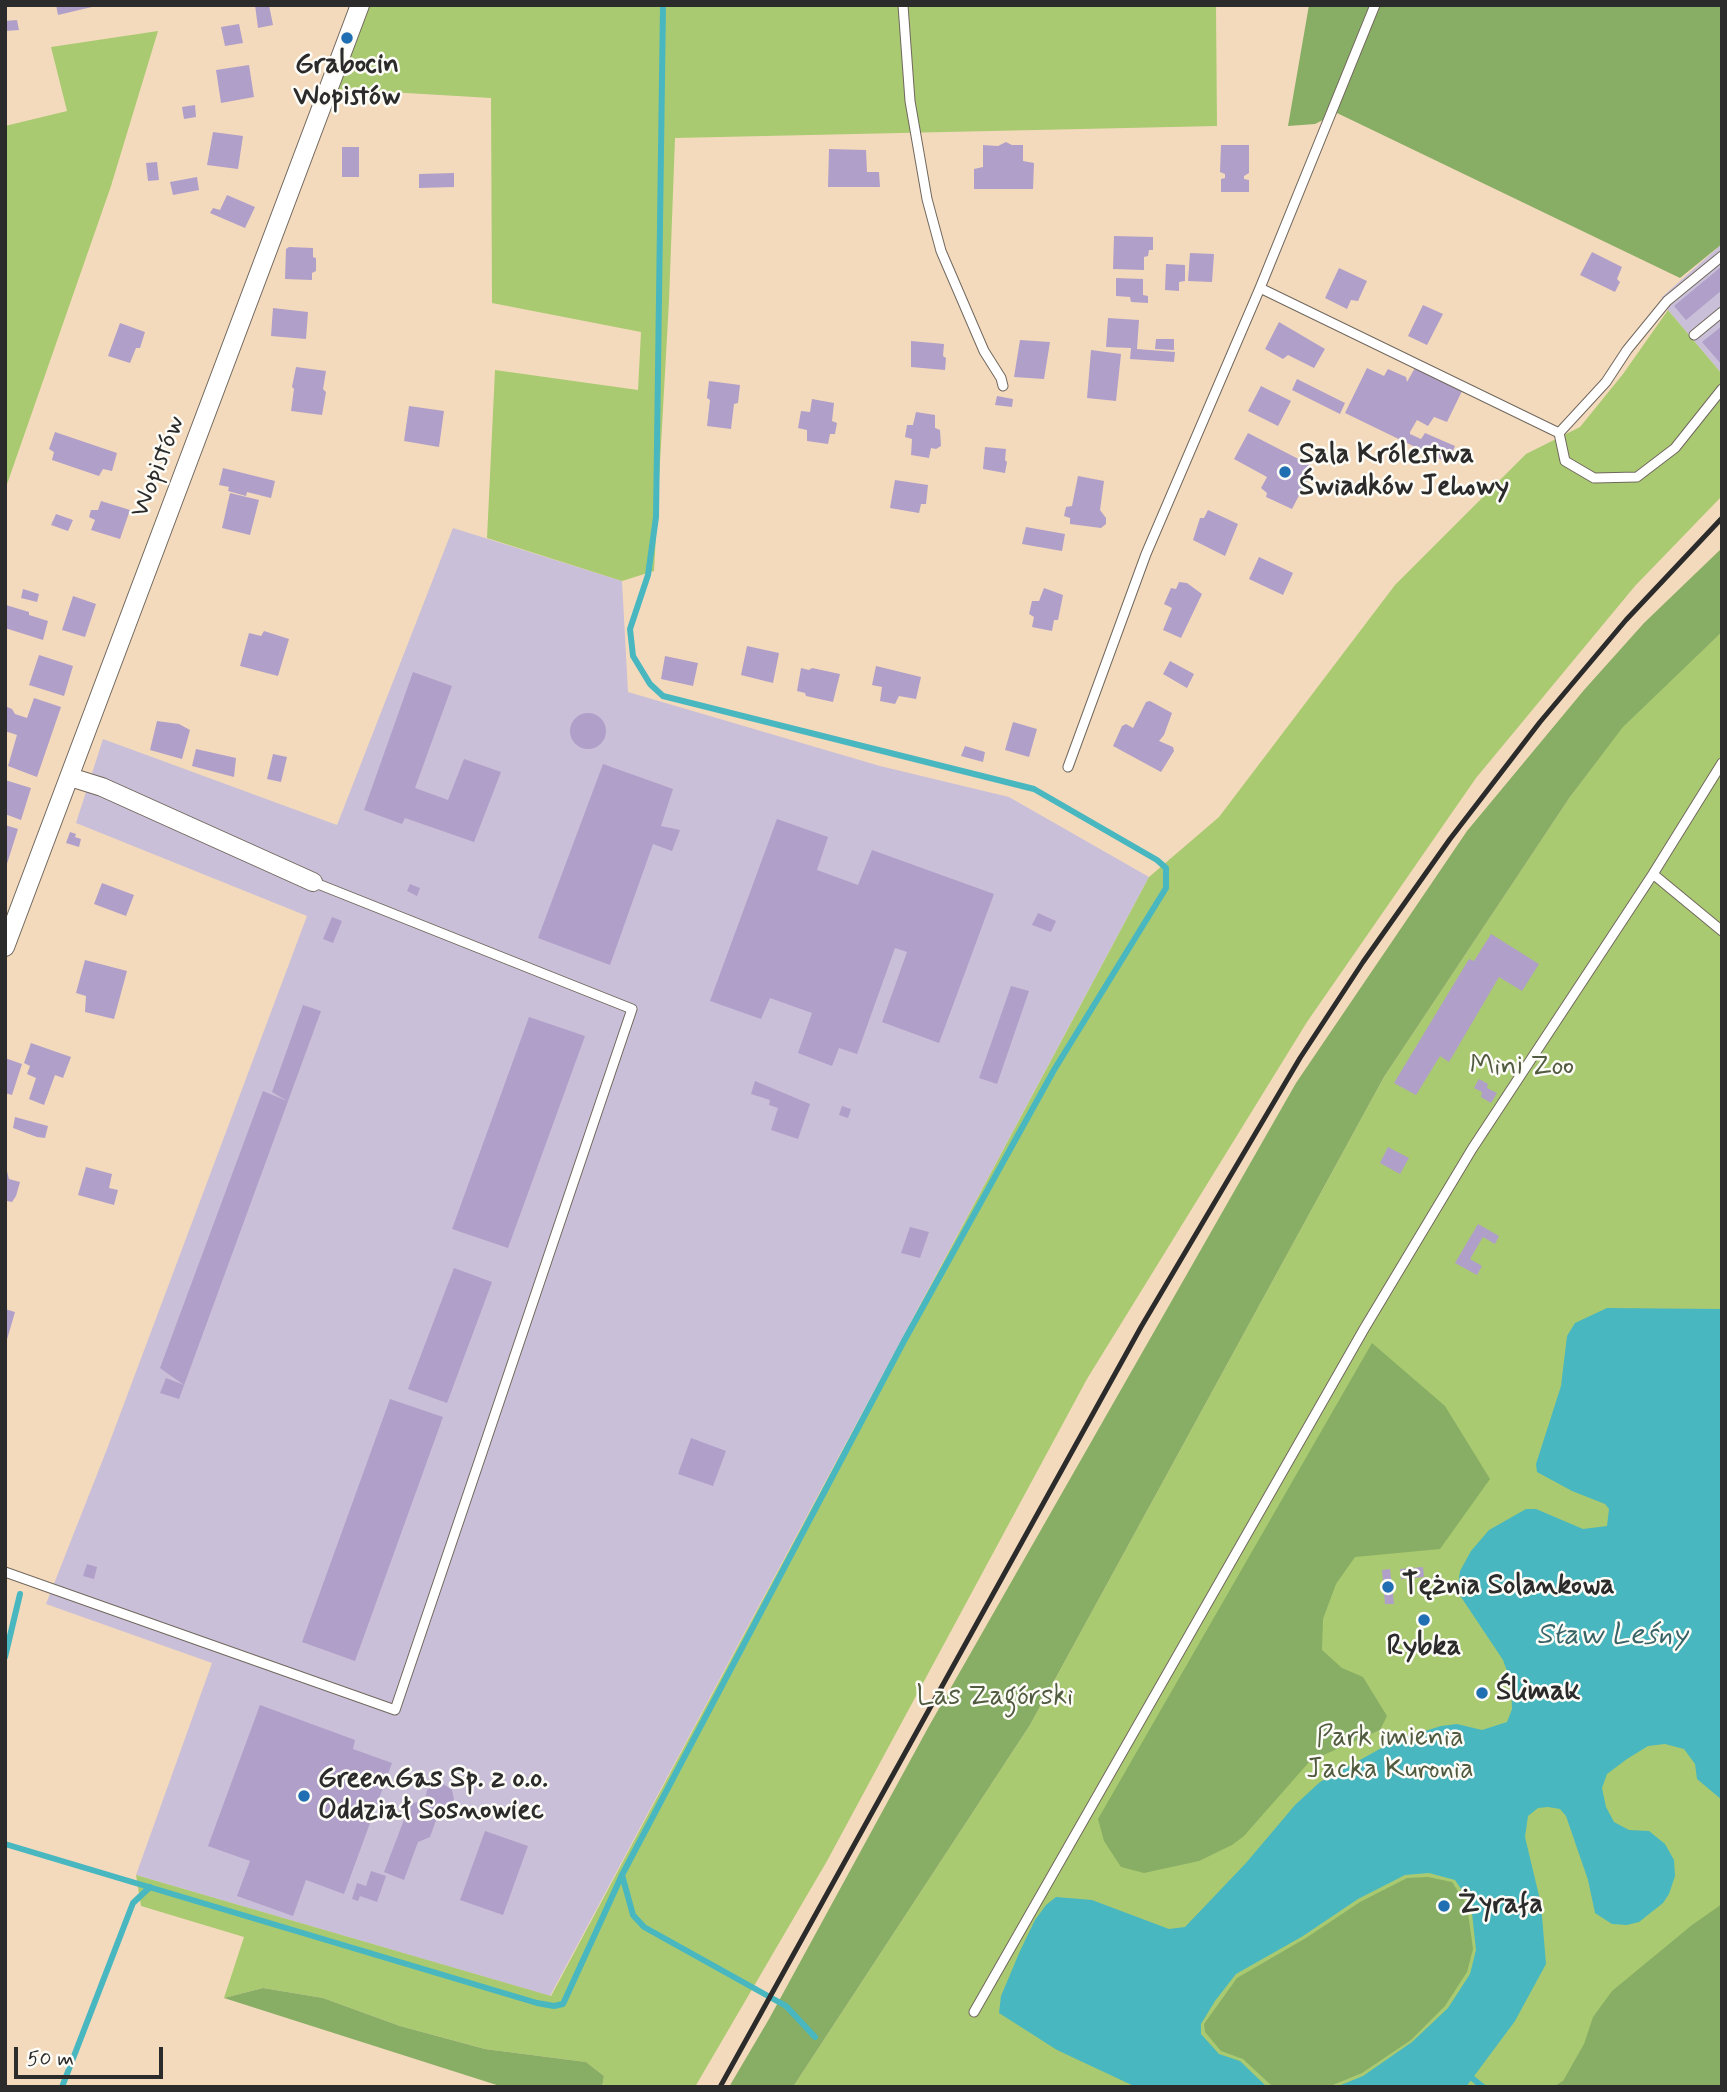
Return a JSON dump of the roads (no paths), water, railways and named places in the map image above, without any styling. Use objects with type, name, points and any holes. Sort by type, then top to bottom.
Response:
[{"type":"street","name":"Wopistów","points":[[5,947],[360,5]]},
{"type":"street","points":[[70,777],[102,787],[313,882]]},
{"type":"lane","points":[[903,5],[910,102],[927,198],[941,251],[984,351],[1002,378],[1003,386]]},
{"type":"lane","points":[[1068,766],[1146,554],[1260,288],[1375,5]]},
{"type":"lane","points":[[1559,433],[1606,382],[1627,350],[1667,301],[1722,256]]},
{"type":"lane","points":[[1260,288],[1559,433]]},
{"type":"lane","points":[[1694,335],[1722,312]]},
{"type":"lane","points":[[1559,433],[1565,461],[1594,478],[1637,477],[1675,448],[1722,389]]},
{"type":"lane","points":[[974,2012],[1364,1329],[1472,1149],[1653,874],[1722,763]]},
{"type":"lane","points":[[1653,874],[1722,931]]},
{"type":"lane","points":[[5,1572],[396,1710],[632,1009],[313,882]]},
{"type":"water","name":"Staw Leśny","points":[[1607,1308],[1722,1309],[1722,1800],[1697,1779],[1695,1764],[1684,1749],[1665,1744],[1648,1746],[1627,1759],[1607,1774],[1602,1788],[1606,1807],[1614,1822],[1629,1830],[1649,1831],[1665,1844],[1674,1860],[1675,1876],[1663,1903],[1639,1922],[1627,1925],[1612,1924],[1595,1913],[1588,1880],[1566,1816],[1560,1809],[1548,1807],[1538,1808],[1528,1816],[1525,1837],[1541,1904],[1546,1964],[1515,2021],[1466,2087],[1336,2087],[1363,2076],[1412,2042],[1448,2008],[1470,1974],[1476,1950],[1471,1904],[1455,1880],[1429,1873],[1405,1875],[1358,1899],[1303,1936],[1236,1974],[1215,2001],[1201,2024],[1201,2034],[1219,2054],[1240,2061],[1267,2087],[1136,2087],[1057,2050],[999,2013],[1001,1996],[1035,1920],[1056,1897],[1092,1900],[1169,1929],[1185,1927],[1246,1863],[1295,1805],[1320,1782],[1396,1740],[1441,1726],[1457,1724],[1482,1730],[1507,1722],[1512,1709],[1511,1682],[1503,1660],[1461,1597],[1458,1585],[1460,1571],[1471,1551],[1489,1530],[1526,1509],[1536,1509],[1583,1529],[1607,1526],[1609,1509],[1605,1504],[1572,1491],[1537,1472],[1536,1464],[1561,1386],[1567,1336],[1575,1323]]},
{"type":"waterway","points":[[5,1844],[537,2003],[554,2006],[563,2004],[622,1875],[904,1341],[1054,1070],[1166,888],[1166,868],[1157,860],[1034,789],[663,696],[650,684],[633,656],[630,629],[648,575],[656,517],[663,5]]},
{"type":"waterway","points":[[5,1657],[20,1594]]},
{"type":"waterway","points":[[622,1875],[633,1915],[644,1927],[786,2006],[815,2037]]},
{"type":"waterway","points":[[62,2087],[133,1903],[150,1887]]},
{"type":"waterway","points":[[1472,2078],[1483,2087]]},
{"type":"railway","points":[[720,2087],[1141,1327],[1300,1058],[1363,962],[1450,839],[1540,722],[1626,620],[1722,518]]},
{"type":"place","name":"Grabocin Wopistów","points":[[347,38]]},
{"type":"place","name":"Sala Królestwa Świadków Jehowy","points":[[1285,472]]},
{"type":"place","name":"Tężnia Solankowa","points":[[1388,1587]]},
{"type":"place","name":"Rybka","points":[[1424,1620]]},
{"type":"place","name":"Ślimak","points":[[1482,1693]]},
{"type":"place","name":"GreenGas Sp. z o.o. Oddział Sosnowiec","points":[[304,1796]]},
{"type":"place","name":"Żyrafa","points":[[1444,1906]]},
{"type":"park label","name":"Mini Zoo","points":[[1522,1068]]},
{"type":"park label","name":"Las Zagórski","points":[[995,1698]]},
{"type":"park label","name":"Park imienia Jacka Kuronia","points":[[1390,1755]]}]
